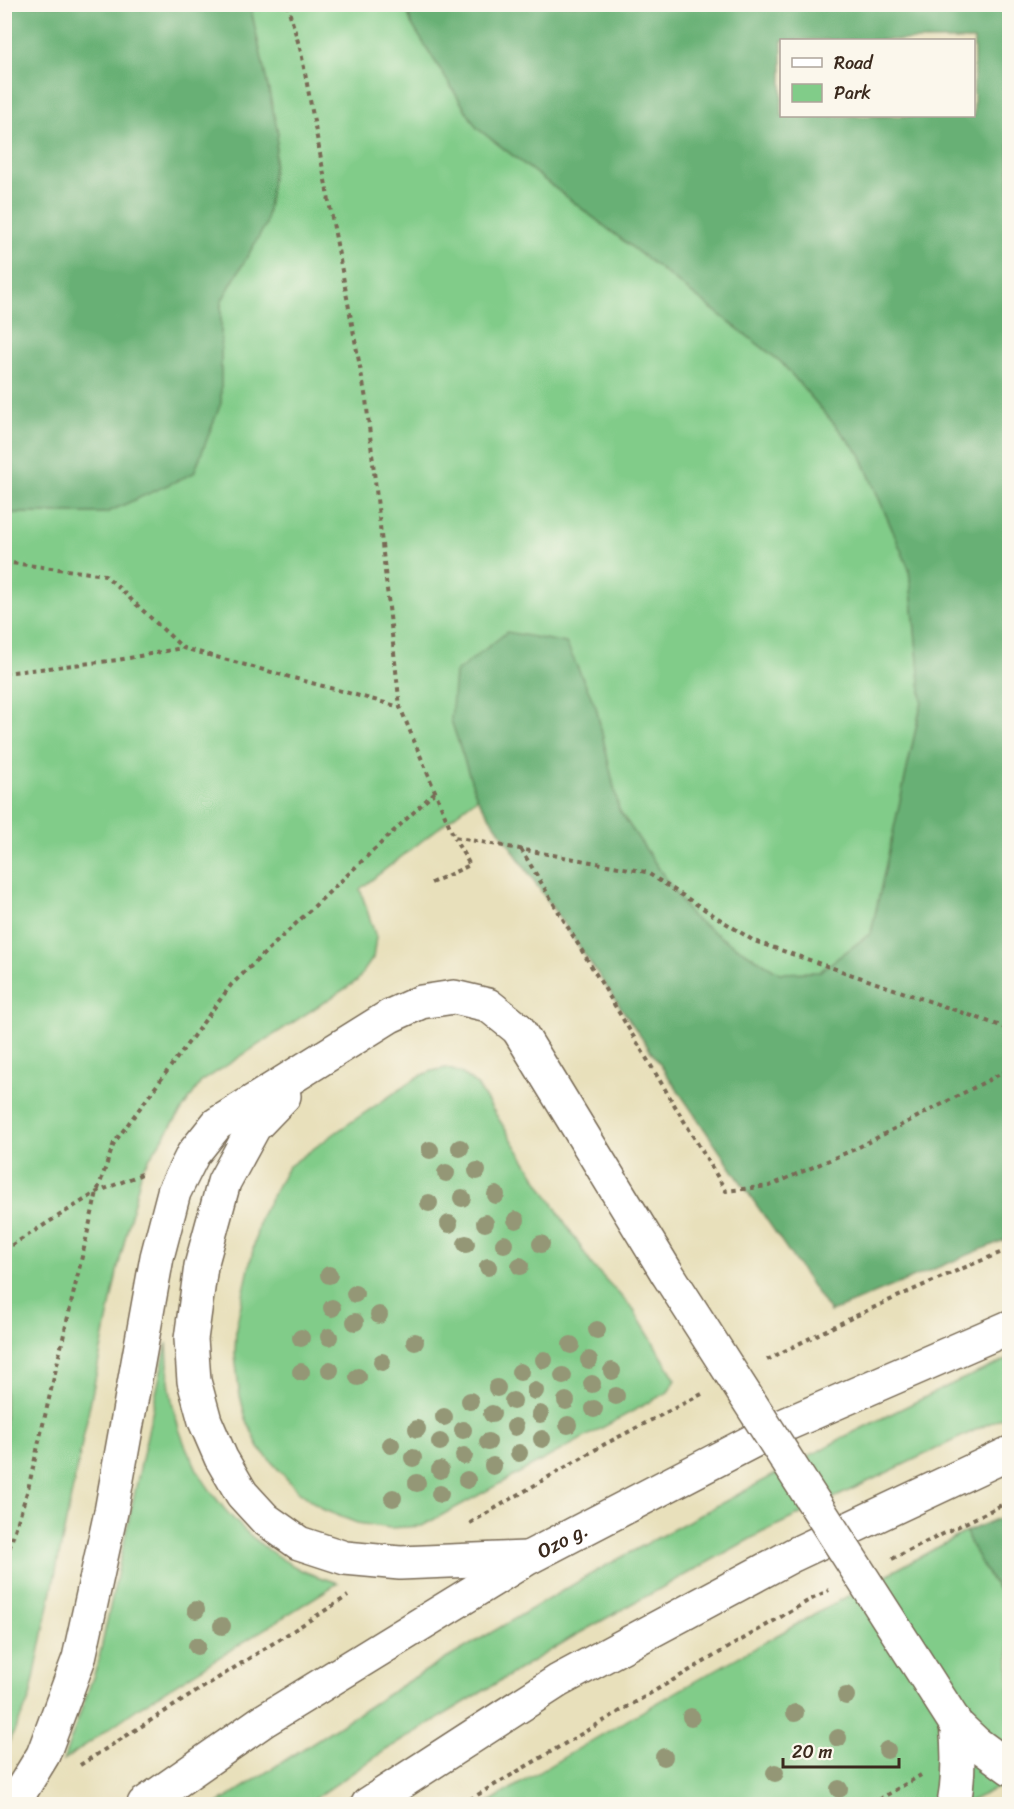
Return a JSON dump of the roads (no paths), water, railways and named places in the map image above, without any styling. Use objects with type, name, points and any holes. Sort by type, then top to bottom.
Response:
[{"type":"main road","points":[[13,1804],[44,1755],[79,1658],[111,1512],[157,1257],[174,1192],[193,1154],[217,1124],[390,1016],[422,1002],[454,997],[488,1005],[518,1029],[667,1273],[956,1724],[976,1743],[1010,1768]]},
{"type":"main road","points":[[309,1068],[254,1127],[224,1182],[201,1266],[192,1339],[194,1381],[205,1421],[221,1458],[242,1494],[265,1519],[299,1543],[345,1558],[400,1563],[528,1558]]},
{"type":"main road","name":"Ozo g.","points":[[144,1804],[263,1721],[528,1558],[780,1427],[1010,1327]]},
{"type":"main road","points":[[369,1804],[558,1681],[793,1555],[1010,1453]]},
{"type":"main road","points":[[954,1804],[959,1753],[956,1724]]}]
